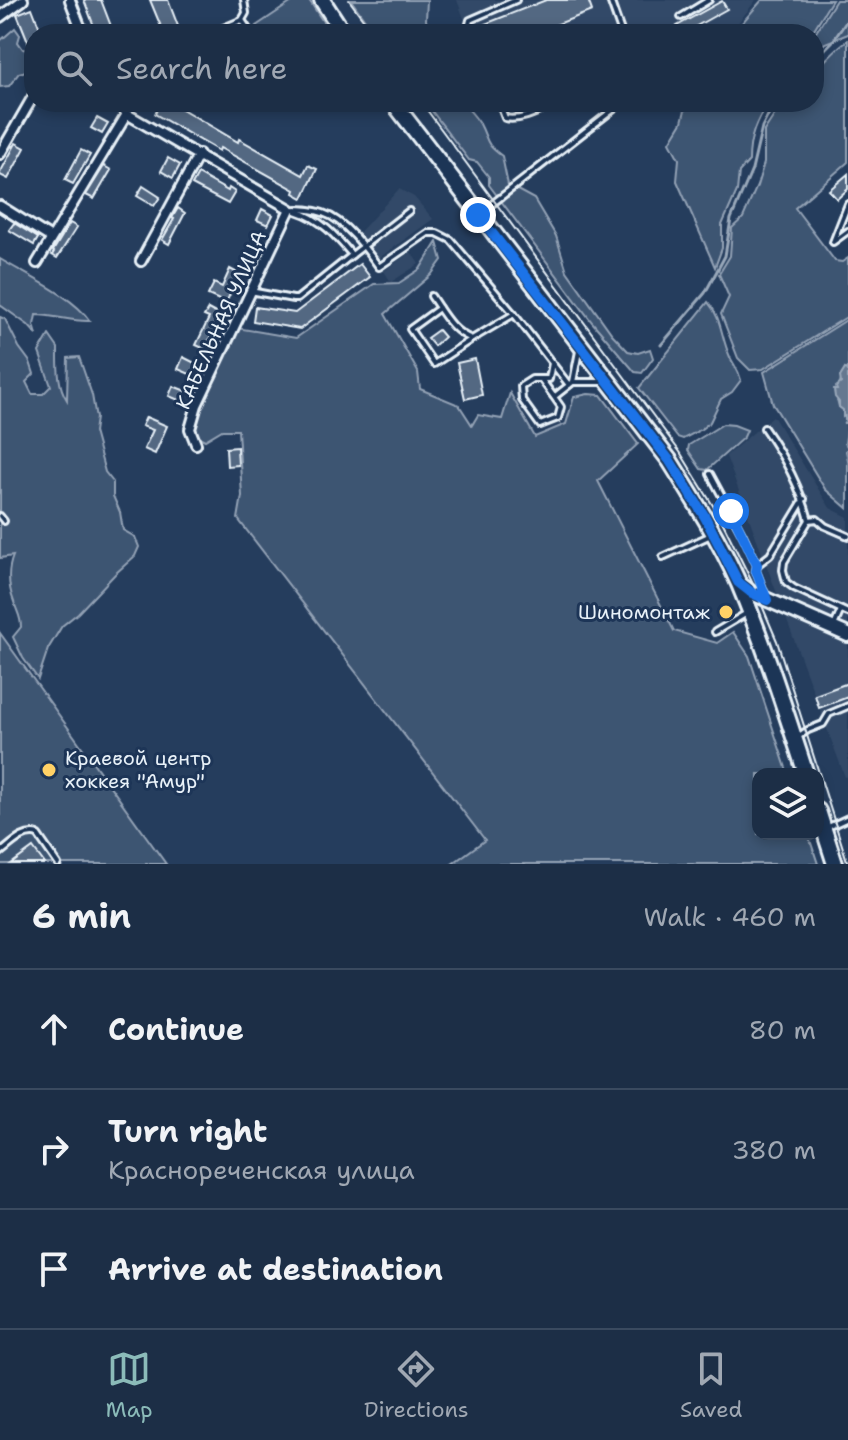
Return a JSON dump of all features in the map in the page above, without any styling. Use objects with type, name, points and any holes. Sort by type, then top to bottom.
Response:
[{"type":"main road","points":[[322,0],[338,24]]},
{"type":"main road","points":[[401,112],[670,461],[738,582],[804,768]]},
{"type":"main road","points":[[824,829],[835,864]]},
{"type":"street","points":[[0,17],[23,0]]},
{"type":"street","points":[[70,0],[79,24]]},
{"type":"street","points":[[0,154],[24,112]]},
{"type":"street","points":[[37,263],[127,114],[290,209]]},
{"type":"street","points":[[141,261],[199,154]]},
{"type":"street","points":[[0,206],[51,238]]},
{"type":"street","name":"КАБЕЛЬНАЯ УЛИЦА","points":[[196,444],[190,429],[197,405],[290,209]]},
{"type":"street","points":[[738,582],[752,593],[848,635]]},
{"type":"street","points":[[750,613],[756,603],[767,600]]},
{"type":"lane","points":[[233,24],[242,20],[246,13],[244,0]]},
{"type":"lane","points":[[469,24],[470,20],[516,0]]},
{"type":"lane","points":[[610,0],[618,24]]},
{"type":"lane","points":[[681,17],[709,0]]},
{"type":"lane","points":[[242,20],[245,24]]},
{"type":"lane","points":[[503,112],[510,120],[534,112]]},
{"type":"lane","points":[[478,215],[610,112]]},
{"type":"lane","points":[[848,204],[833,242],[848,231]]},
{"type":"lane","points":[[290,209],[327,214],[364,246],[379,267],[428,233],[437,233],[451,240],[571,384]]},
{"type":"lane","points":[[290,209],[309,215],[326,227],[352,255]]},
{"type":"lane","points":[[250,291],[297,299],[409,211]]},
{"type":"lane","points":[[431,296],[454,329],[472,339]]},
{"type":"lane","points":[[439,308],[410,329],[434,364],[514,314]]},
{"type":"lane","points":[[571,384],[581,345]]},
{"type":"lane","points":[[541,379],[561,407],[558,418],[540,425],[522,400],[520,391],[521,386],[532,379],[541,379],[549,379],[552,363]]},
{"type":"lane","points":[[554,397],[571,384],[610,382]]},
{"type":"lane","points":[[764,428],[777,446],[804,499],[809,520],[784,562],[786,582],[848,613]]},
{"type":"lane","points":[[710,474],[757,565],[756,571],[767,600]]},
{"type":"lane","points":[[757,565],[770,555],[804,499]]},
{"type":"lane","points":[[809,520],[817,519],[848,536]]},
{"type":"lane","points":[[663,557],[713,535]]},
{"type":"lane","points":[[833,628],[841,610]]},
{"type":"lane","points":[[715,632],[750,613]]},
{"type":"lane","points":[[793,734],[800,735],[823,724],[829,714],[848,706]]},
{"type":"lane","points":[[793,734],[808,730]]},
{"type":"lane","points":[[824,829],[848,818]]},
{"type":"lane","points":[[0,853],[32,832],[38,835],[58,864]]},
{"type":"shaded area","points":[[295,0],[309,0],[325,24],[259,24]]},
{"type":"shaded area","points":[[351,0],[427,0],[427,24],[368,24]]},
{"type":"shaded area","points":[[457,0],[756,0],[736,24],[466,24]]},
{"type":"shaded area","points":[[762,0],[832,0],[817,24],[741,24]]},
{"type":"shaded area","points":[[836,0],[848,0],[848,34],[824,44],[824,24],[820,24]]},
{"type":"shaded area","points":[[15,28],[20,35],[18,42],[24,49],[24,72],[19,73],[9,86],[0,87],[0,41]]},
{"type":"shaded area","points":[[848,40],[848,162],[795,208],[835,261],[842,262],[848,258],[848,316],[763,369],[750,370],[738,358],[721,314],[729,297],[719,274],[730,256],[732,228],[743,218],[757,186],[764,163],[764,131],[776,112],[824,112],[824,61]]},
{"type":"shaded area","points":[[433,112],[471,112],[474,115],[490,145],[502,156],[508,185],[534,199],[556,236],[567,271],[612,334],[628,351],[638,353],[650,349],[653,358],[642,373],[635,372],[592,322],[489,185],[489,177],[477,162],[469,160]]},
{"type":"shaded area","points":[[500,112],[532,112],[504,122]]},
{"type":"shaded area","points":[[684,112],[762,112],[750,144],[749,161],[739,172],[737,191],[722,225],[722,248],[715,267],[677,181],[679,159],[670,142]]},
{"type":"shaded area","points":[[399,189],[414,197],[433,219],[379,258],[358,234]]},
{"type":"shaded area","points":[[437,242],[442,260],[431,275],[385,314],[418,372],[420,389],[459,405],[472,425],[478,415],[502,419],[510,393],[535,437],[566,424],[574,397],[601,395],[638,444],[598,481],[674,631],[717,643],[733,632],[749,656],[786,768],[752,768],[752,840],[810,840],[818,864],[452,864],[485,840],[238,519],[242,496],[238,430],[222,430],[205,440],[197,436],[196,426],[203,398],[237,328],[296,338],[374,284],[399,283],[420,269]]},
{"type":"shaded area","points":[[411,252],[419,264],[391,282],[384,271]]},
{"type":"shaded area","points":[[0,259],[61,295],[90,321],[36,315],[34,325],[37,335],[0,305]]},
{"type":"shaded area","points":[[708,302],[741,380],[732,392],[721,399],[710,422],[683,439],[677,437],[639,388]]},
{"type":"shaded area","points":[[0,317],[5,319],[30,362],[34,374],[26,382],[32,394],[43,394],[51,386],[39,352],[49,335],[58,348],[60,381],[67,400],[68,358],[79,357],[92,395],[96,418],[94,432],[105,472],[113,482],[113,496],[123,530],[135,537],[139,547],[135,556],[62,626],[48,649],[38,679],[13,637],[21,627],[9,584],[13,556],[0,558]]},
{"type":"shaded area","points":[[848,319],[848,370],[845,369],[836,395],[848,423],[845,443],[848,448],[848,509],[825,489],[773,404],[764,372]]},
{"type":"shaded area","points":[[845,369],[848,370],[848,423],[843,423],[847,419],[843,417],[834,390],[841,383],[840,377]]},
{"type":"shaded area","points":[[773,416],[830,508],[848,517],[848,776],[845,777],[726,456]]},
{"type":"shaded area","points":[[723,424],[747,430],[744,437],[707,470],[701,469],[688,450],[689,445]]},
{"type":"shaded area","name":"Краевой центр хоккея \"Амур\"","points":[[0,633],[166,864],[0,864]]},
{"type":"building","points":[[84,0],[101,0],[110,24],[93,24]]},
{"type":"building","points":[[150,0],[168,0],[177,24],[160,24]]},
{"type":"building","points":[[546,0],[588,0],[592,11],[558,24],[485,24]]},
{"type":"building","points":[[722,1],[727,9],[700,24],[681,24]]},
{"type":"building","points":[[32,8],[38,24],[24,24],[24,31],[17,14]]},
{"type":"building","points":[[187,112],[303,175],[308,165],[317,169],[303,198],[294,193],[295,190],[155,114]]},
{"type":"building","points":[[97,118],[108,124],[102,134],[91,128]]},
{"type":"building","points":[[16,143],[25,148],[8,179],[0,173]]},
{"type":"building","points":[[81,150],[90,155],[73,184],[65,180]]},
{"type":"building","points":[[168,158],[180,165],[173,178],[161,171]]},
{"type":"building","points":[[104,166],[111,170],[94,199],[86,195]]},
{"type":"building","points":[[198,174],[235,192],[228,204],[192,185]]},
{"type":"building","points":[[848,174],[848,189],[837,199],[829,190]]},
{"type":"building","points":[[143,186],[160,197],[154,206],[137,196]]},
{"type":"building","points":[[178,208],[185,213],[169,244],[162,240]]},
{"type":"building","points":[[262,209],[273,215],[268,225],[257,220]]},
{"type":"building","points":[[14,223],[38,238],[34,245],[9,230]]},
{"type":"building","points":[[70,223],[77,227],[57,258],[52,255],[53,251]]},
{"type":"building","points":[[360,264],[370,277],[300,329],[253,321],[255,307],[295,313]]},
{"type":"building","points":[[230,269],[241,275],[226,303],[208,295],[214,283],[222,287]]},
{"type":"building","points":[[208,309],[221,316],[205,349],[196,345],[209,318],[204,316]]},
{"type":"building","points":[[438,330],[444,337],[434,346],[427,338]]},
{"type":"building","points":[[183,357],[197,364],[192,375],[178,369]]},
{"type":"building","points":[[475,359],[482,395],[465,399],[457,363]]},
{"type":"building","points":[[173,386],[186,391],[181,401],[169,396]]},
{"type":"building","points":[[146,417],[167,426],[155,454],[144,449],[153,430],[142,426]]},
{"type":"building","points":[[237,447],[238,465],[227,466],[226,448]]},
{"type":"building","points":[[848,683],[848,697],[819,708],[815,695]]},
{"type":"building","points":[[33,848],[45,864],[11,864]]},
{"type":"waterway","points":[[824,50],[848,19]]},
{"type":"waterway","points":[[661,345],[705,293],[725,256],[731,219],[752,170],[762,127],[770,112]]},
{"type":"tram line","points":[[349,0],[367,24]]},
{"type":"tram line","points":[[428,112],[680,452],[720,517],[777,641],[848,864]]},
{"type":"place","name":"Шиномонтаж","points":[[726,612]]},
{"type":"place","name":"Краевой центр хоккея \"Амур\"","points":[[49,770]]},
{"type":"route","points":[[478,215],[670,461],[705,517],[738,582],[767,600],[756,571],[757,565],[731,511]]}]
